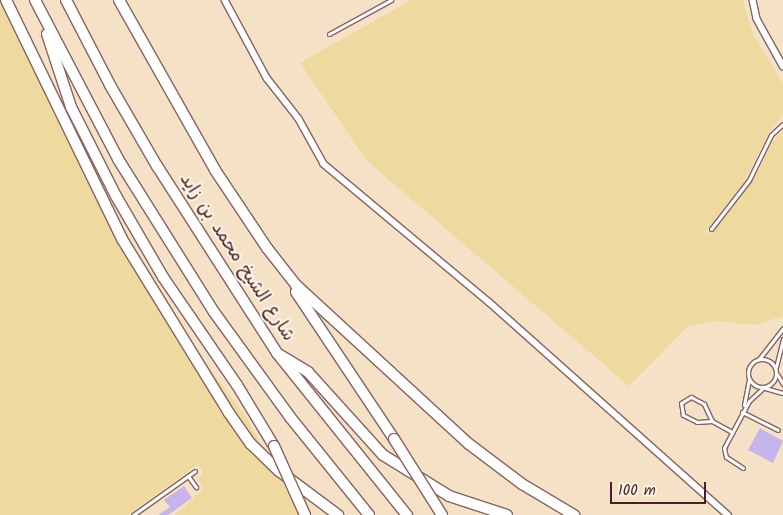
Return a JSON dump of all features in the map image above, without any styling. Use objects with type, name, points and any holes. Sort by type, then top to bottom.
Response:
[{"type":"highway","points":[[6,0],[122,239],[224,406],[251,444],[279,470],[338,515]]},
{"type":"highway","points":[[35,0],[44,21],[118,159],[214,312],[284,410],[369,515]]},
{"type":"highway","name":"شارع الشيخ محمد بن زايد","points":[[66,0],[110,85],[157,166],[277,353],[407,515]]},
{"type":"highway","points":[[120,0],[194,136],[442,515]]},
{"type":"highway","points":[[44,21],[68,98],[116,196],[159,270],[237,385],[274,446],[305,515]]},
{"type":"highway","points":[[278,263],[316,305],[469,444],[522,484],[574,515]]},
{"type":"highway","points":[[277,353],[308,372],[372,446],[390,460],[449,496],[507,515]]},
{"type":"street","points":[[225,0],[267,78],[299,119],[324,164],[489,302],[728,515]]},
{"type":"street","points":[[753,0],[757,19],[783,66]]},
{"type":"lane","points":[[329,34],[391,0]]},
{"type":"lane","points":[[711,229],[745,186],[771,135],[783,124]]},
{"type":"lane","points":[[743,468],[724,454],[742,412],[749,379],[749,367],[758,360],[783,328]]},
{"type":"lane","points":[[742,412],[764,388],[772,384],[783,339]]},
{"type":"lane","points":[[758,360],[768,360],[783,384]]},
{"type":"lane","points":[[749,379],[756,386],[783,393]]},
{"type":"lane","points":[[712,421],[698,399],[688,398],[682,403],[681,412],[688,418],[712,421],[732,432]]},
{"type":"lane","points":[[742,412],[778,430]]},
{"type":"lane","points":[[133,515],[195,471]]},
{"type":"lane","points":[[188,476],[196,487]]},
{"type":"sand","points":[[411,0],[743,0],[753,35],[783,83],[783,115],[771,129],[743,183],[706,231],[709,234],[731,210],[758,172],[771,143],[783,131],[783,316],[756,325],[713,321],[688,326],[629,386],[367,161],[300,63]]},
{"type":"sand","points":[[0,2],[55,115],[150,289],[246,417],[300,515],[175,515],[204,489],[198,479],[203,472],[198,464],[128,515],[0,515]]},
{"type":"building","points":[[760,428],[783,441],[773,463],[748,450]]},
{"type":"building","points":[[184,486],[192,498],[168,515],[158,515],[170,507],[164,500]]}]
